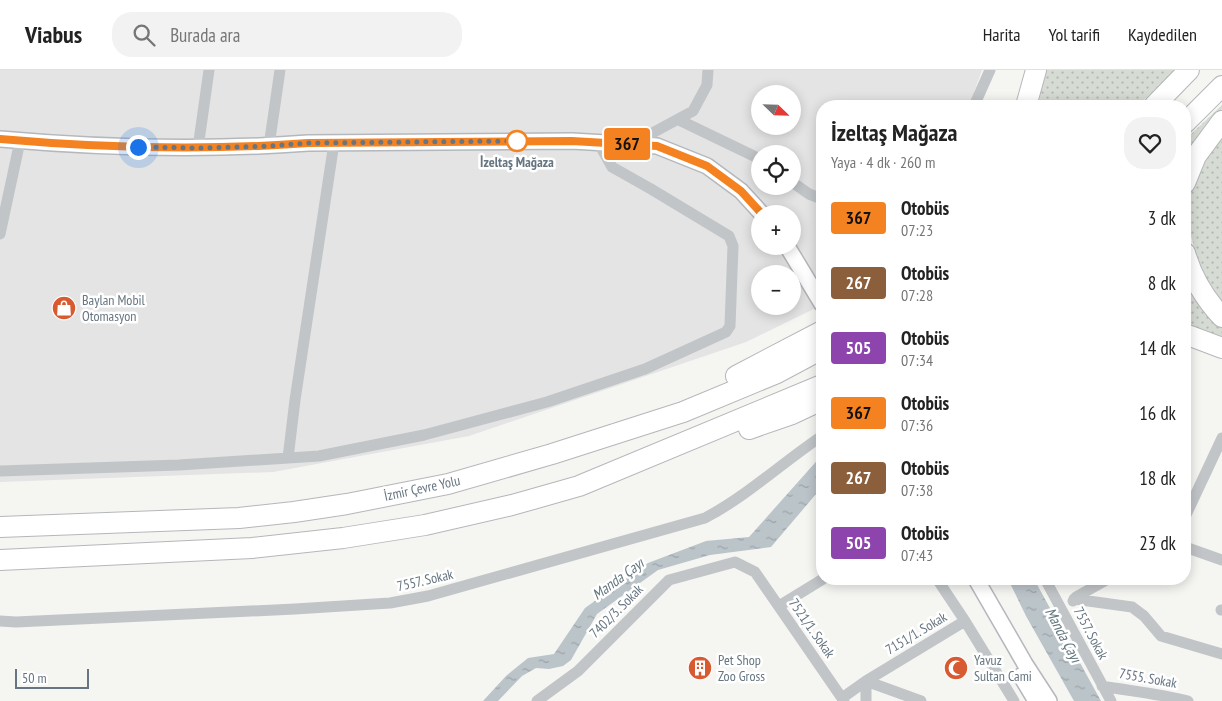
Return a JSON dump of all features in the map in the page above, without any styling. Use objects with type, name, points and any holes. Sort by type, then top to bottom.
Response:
[{"type":"highway","points":[[1028,100],[1036,70]]},
{"type":"highway","points":[[1160,100],[1189,70]]},
{"type":"highway","points":[[1191,117],[1222,86]]},
{"type":"highway","points":[[1191,168],[1196,156],[1222,121]]},
{"type":"highway","points":[[1191,273],[1205,296],[1222,317]]},
{"type":"highway","points":[[552,454],[747,372],[816,334]]},
{"type":"highway","points":[[1191,336],[1222,348]]},
{"type":"highway","name":"İzmir Çevre Yolu","points":[[0,527],[239,518],[348,504],[448,484],[552,454],[683,412],[777,373],[816,352]]},
{"type":"highway","points":[[579,486],[816,387]]},
{"type":"highway","points":[[0,560],[243,548],[343,538],[425,524],[512,505],[579,486],[792,414],[816,403]]},
{"type":"main road","points":[[0,139],[118,147],[198,148],[334,143],[572,141],[657,146],[707,166],[741,191],[754,205]]},
{"type":"main road","points":[[793,255],[816,293]]},
{"type":"main road","points":[[971,585],[1036,701]]},
{"type":"main road","points":[[979,585],[1025,664],[1049,701]]},
{"type":"street","points":[[198,148],[210,70]]},
{"type":"street","points":[[269,146],[280,70]]},
{"type":"street","points":[[632,144],[694,111],[707,85],[708,70]]},
{"type":"street","points":[[977,100],[990,70]]},
{"type":"street","points":[[679,120],[751,155]]},
{"type":"street","points":[[0,234],[20,141]]},
{"type":"street","points":[[0,471],[178,465],[319,456],[424,435],[538,405],[644,369],[726,332],[730,326],[732,246],[729,236],[612,167],[598,142]]},
{"type":"street","points":[[288,458],[294,400],[334,143]]},
{"type":"street","points":[[801,188],[816,197]]},
{"type":"street","points":[[1191,504],[1222,438]]},
{"type":"street","name":"7557. Sokak","points":[[0,621],[295,610],[390,603],[428,596],[705,518],[738,497],[816,440]]},
{"type":"street","points":[[1191,549],[1222,560]]},
{"type":"street","name":"7402/3. Sokak","points":[[538,701],[578,671],[669,580],[735,562],[755,572]]},
{"type":"street","name":"7521/1. Sokak","points":[[755,572],[843,699]]},
{"type":"street","points":[[779,606],[816,583]]},
{"type":"street","name":"7151/1. Sokak","points":[[843,699],[866,681],[964,621],[940,585]]},
{"type":"street","name":"7557. Sokak","points":[[1048,585],[1111,701]]},
{"type":"street","points":[[1064,612],[1074,599],[1098,585]]},
{"type":"street","points":[[1074,599],[1132,608],[1144,616],[1161,636],[1222,654]]},
{"type":"street","points":[[964,621],[1014,701]]},
{"type":"street","points":[[866,701],[866,681],[921,701]]},
{"type":"street","name":"7555. Sokak","points":[[1102,686],[1153,695],[1166,695],[1188,701]]},
{"type":"shaded area","points":[[0,70],[982,70],[971,100],[816,100],[816,308],[746,342],[469,436],[273,472],[0,482]]},
{"type":"shaded area","points":[[1045,70],[1177,70],[1144,100],[1039,100]]},
{"type":"shaded area","points":[[1222,105],[1222,109],[1191,154],[1191,134]]},
{"type":"shaded area","points":[[1222,136],[1222,303],[1203,279],[1191,236],[1191,189],[1212,149]]},
{"type":"shaded area","points":[[1191,283],[1222,322],[1222,342],[1191,329]]},
{"type":"water","points":[[816,462],[816,494],[771,547],[710,555],[658,570],[597,614],[571,660],[563,666],[549,669],[536,668],[522,676],[498,701],[483,701],[506,676],[528,658],[554,654],[585,608],[648,563],[706,541],[749,537]]},
{"type":"water","name":"Manda Çayı","points":[[1011,585],[1037,585],[1101,701],[1074,701],[1026,616]]},
{"type":"bus line","name":"367","points":[[0,139],[118,147],[198,148],[308,143],[572,141],[657,146],[707,166],[741,191],[754,205]]},
{"type":"place","name":"İzeltaş Mağaza","points":[[517,141]]},
{"type":"place","name":"Baylan Mobil Otomasyon","points":[[64,308]]},
{"type":"place","name":"Pet Shop Zoo Gross","points":[[700,668]]},
{"type":"place","name":"Yavuz Sultan Cami","points":[[956,668]]},
{"type":"route","points":[[138,147],[198,148],[308,143],[517,141]]}]
